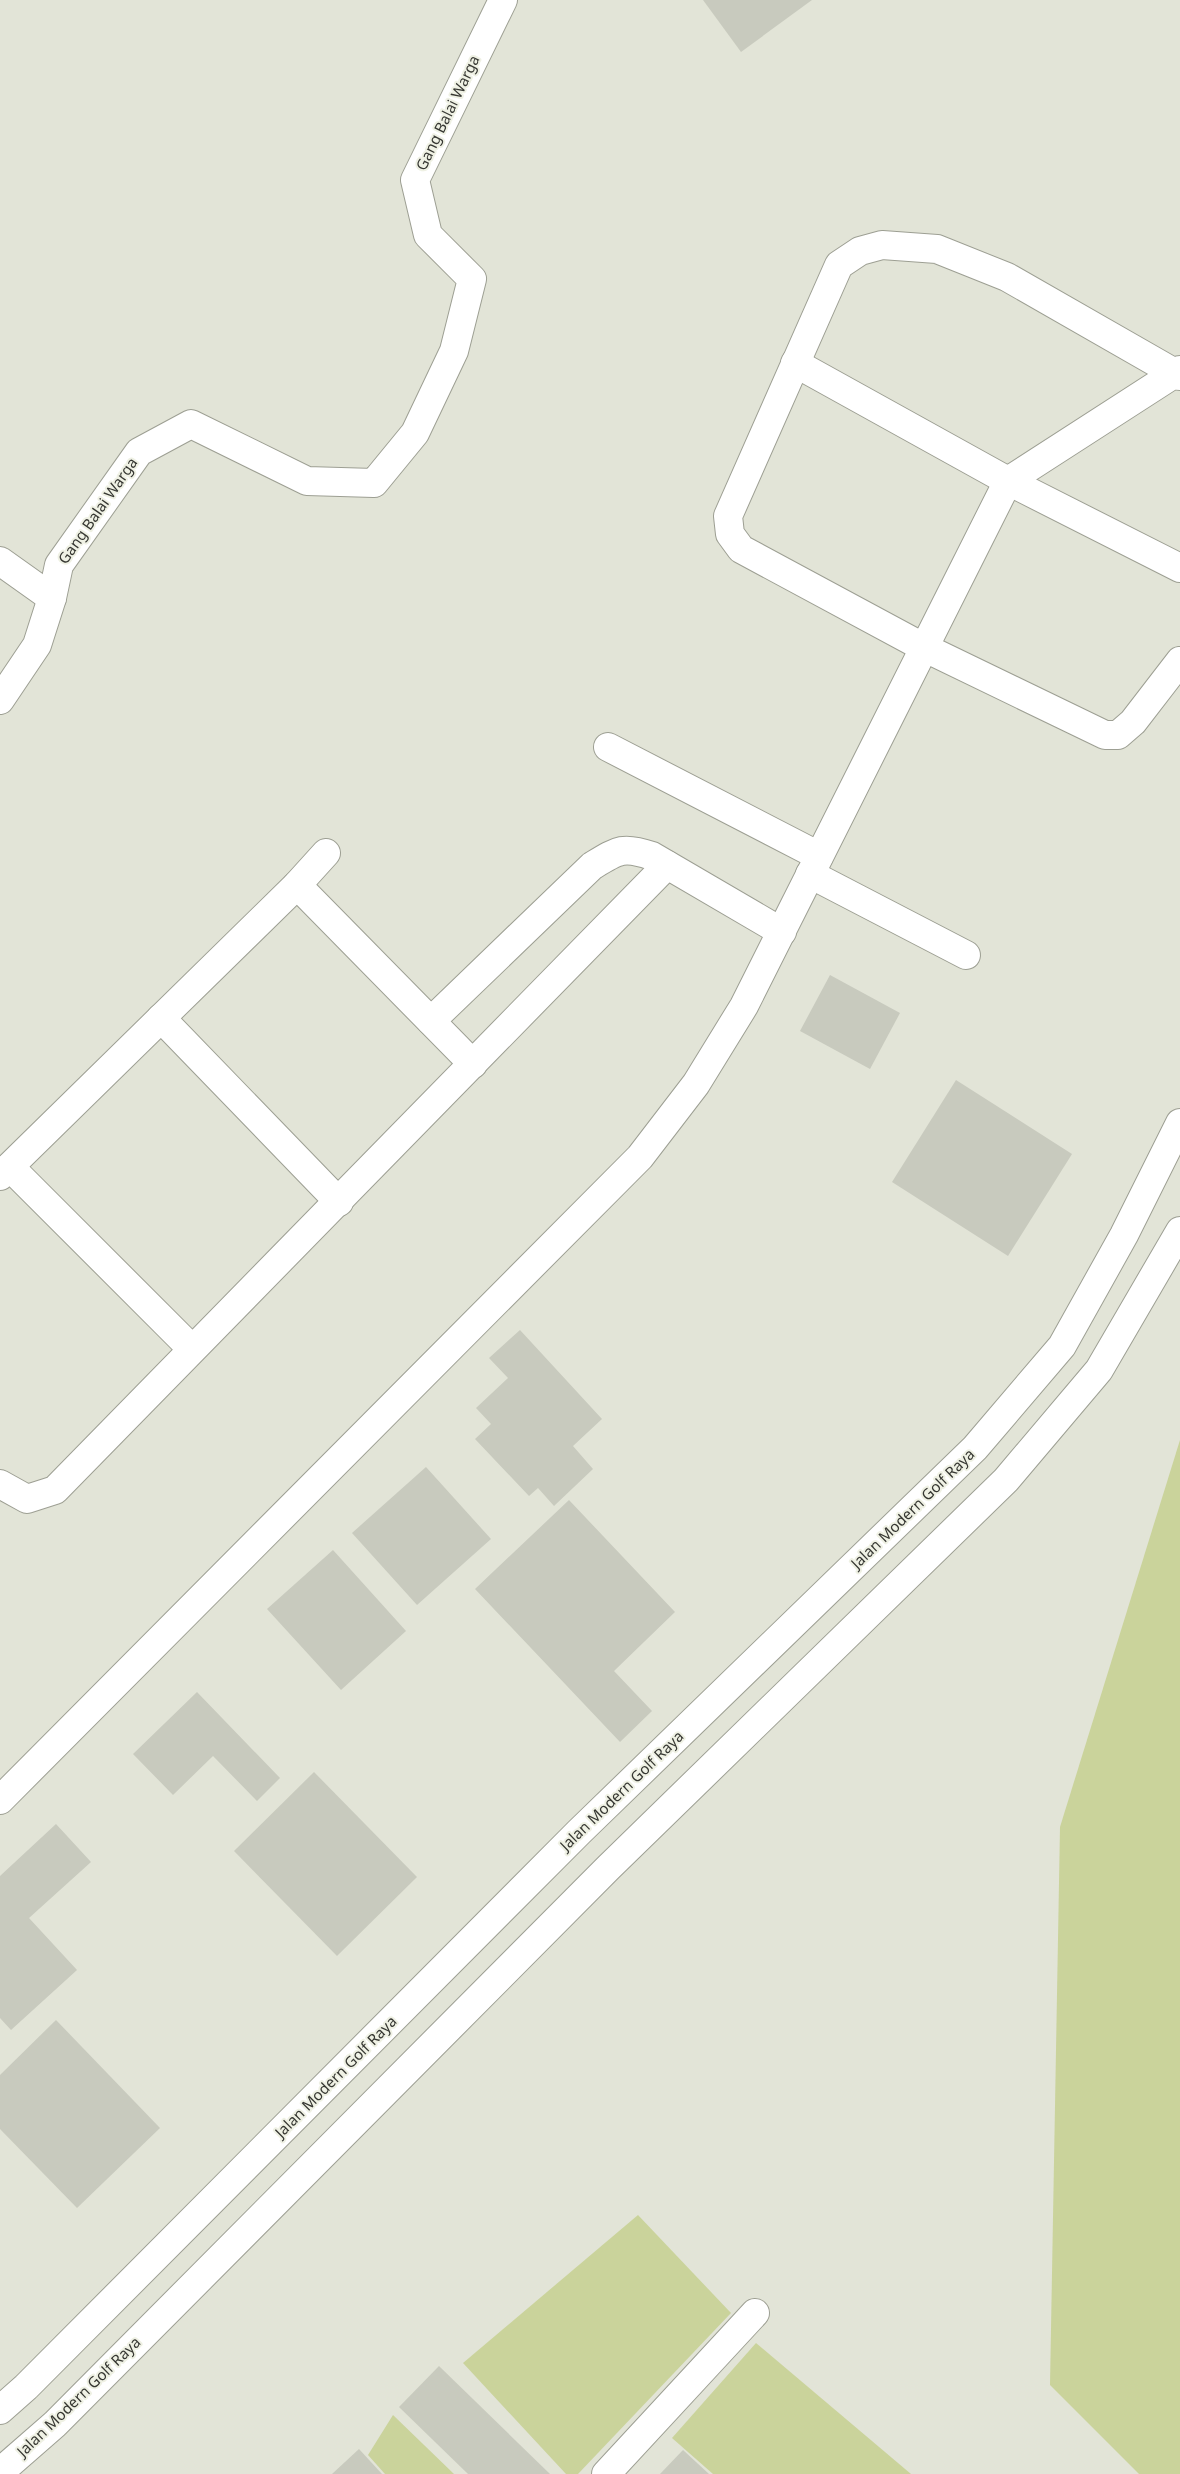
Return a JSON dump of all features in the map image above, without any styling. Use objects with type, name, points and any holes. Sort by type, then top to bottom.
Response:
[{"type":"street","name":"Gang Balai Warga","points":[[0,700],[37,645],[52,598],[59,566],[139,452],[191,424],[307,482],[374,483],[415,433],[454,351],[472,279],[428,235],[415,180],[503,0]]},
{"type":"street","points":[[0,1800],[640,1157],[696,1084],[744,1006],[923,647],[1008,481],[1178,373],[1007,277],[937,249],[882,245],[860,251],[839,265],[728,516],[730,534],[741,549],[923,647],[1105,735],[1118,735],[1133,722],[1180,661]]},
{"type":"street","points":[[795,363],[1008,481],[1180,568]]},
{"type":"street","points":[[0,561],[52,598]]},
{"type":"street","points":[[608,747],[815,865],[966,955]]},
{"type":"street","points":[[431,1021],[592,866],[613,853],[631,849],[667,865],[782,932]]},
{"type":"street","points":[[192,1349],[5,1171],[297,885],[326,853]]},
{"type":"street","points":[[0,1484],[27,1499],[55,1490],[667,865]]},
{"type":"street","points":[[297,885],[474,1064]]},
{"type":"street","points":[[161,1018],[338,1202]]},
{"type":"street","name":"Jalan Modern Golf Raya","points":[[0,2410],[26,2387],[579,1832],[975,1448],[1062,1346],[1124,1235],[1180,1124]]},
{"type":"street","name":"Jalan Modern Golf Raya","points":[[0,2472],[55,2424],[608,1868],[1006,1480],[1099,1370],[1180,1231]]},
{"type":"street","points":[[606,2474],[755,2313]]},
{"type":"green space","points":[[1180,1440],[1180,2474],[1139,2474],[1050,2385],[1060,1827]]},
{"type":"green space","points":[[638,2215],[731,2313],[578,2474],[566,2474],[463,2363]]},
{"type":"green space","points":[[756,2343],[911,2474],[713,2474],[672,2438]]},
{"type":"green space","points":[[393,2415],[454,2474],[385,2474],[368,2455]]},
{"type":"building","points":[[703,0],[812,0],[741,52]]},
{"type":"building","points":[[830,975],[900,1013],[870,1069],[800,1031]]},
{"type":"building","points":[[956,1080],[1072,1154],[1008,1256],[892,1182]]},
{"type":"building","points":[[520,1330],[602,1419],[573,1446],[593,1469],[554,1506],[538,1488],[529,1496],[475,1439],[491,1424],[476,1408],[508,1378],[489,1358]]},
{"type":"building","points":[[426,1467],[491,1539],[417,1605],[352,1533]]},
{"type":"building","points":[[569,1500],[675,1612],[614,1671],[652,1711],[620,1742],[475,1589]]},
{"type":"building","points":[[333,1550],[406,1631],[341,1690],[267,1609]]},
{"type":"building","points":[[197,1692],[280,1778],[257,1801],[213,1756],[173,1795],[133,1754]]},
{"type":"building","points":[[314,1772],[417,1877],[337,1956],[234,1851]]},
{"type":"building","points":[[56,1824],[91,1862],[29,1918],[77,1970],[11,2030],[0,2018],[0,1876]]},
{"type":"building","points":[[56,2020],[160,2128],[77,2208],[0,2129],[0,2075]]},
{"type":"building","points":[[439,2366],[550,2474],[468,2474],[399,2407]]},
{"type":"building","points":[[359,2449],[382,2474],[332,2474]]},
{"type":"building","points":[[683,2450],[709,2474],[660,2474]]}]
